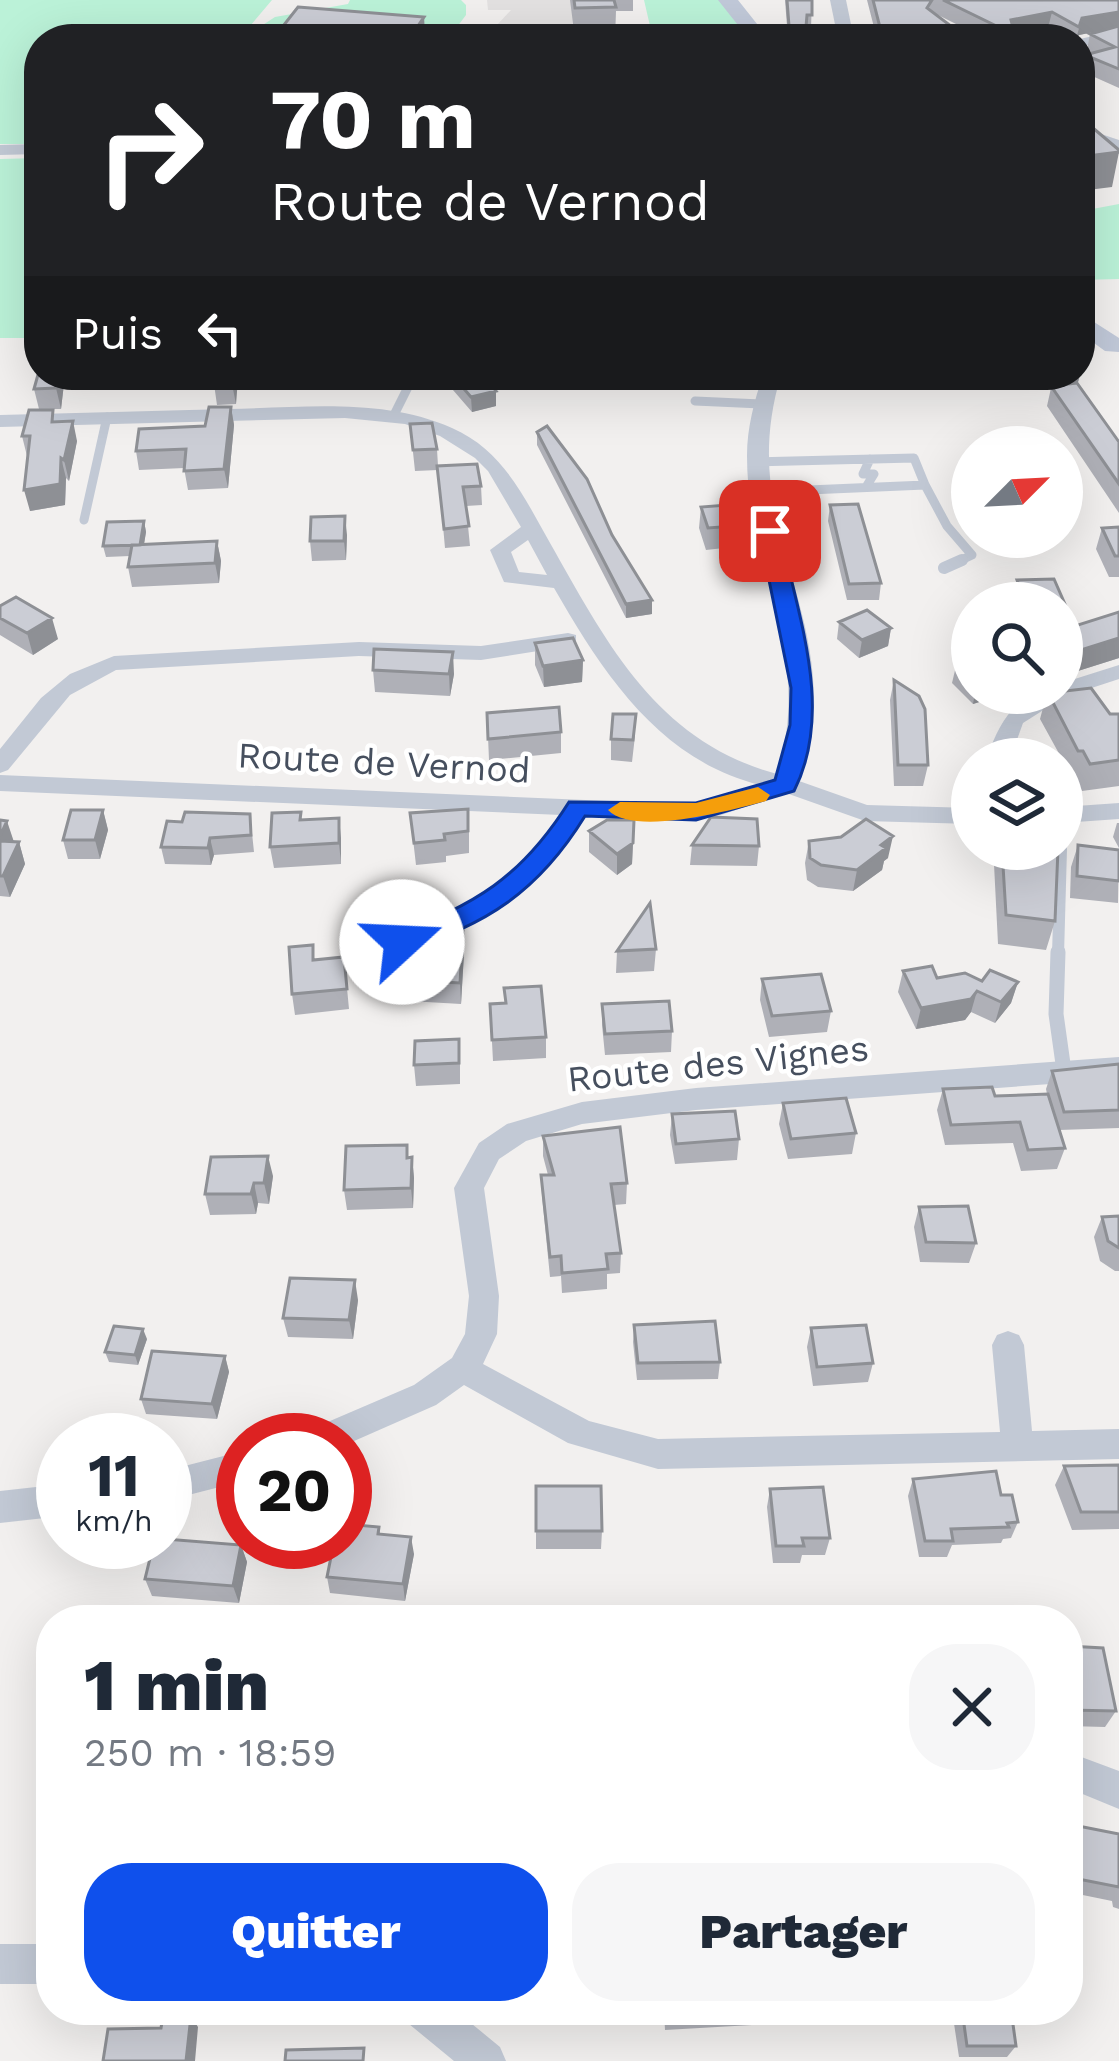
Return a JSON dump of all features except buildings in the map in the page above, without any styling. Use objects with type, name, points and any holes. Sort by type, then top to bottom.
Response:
[{"type":"main road","points":[[728,0],[747,24]]},
{"type":"street","points":[[766,390],[756,462],[802,688],[802,725],[786,785]]},
{"type":"street","points":[[0,421],[298,412],[394,415],[440,430],[480,452],[496,468],[591,636],[637,694],[708,758],[865,813],[951,815]]},
{"type":"street","points":[[532,529],[500,550],[511,578],[561,582]]},
{"type":"street","points":[[0,765],[62,687],[91,669],[114,663],[359,649],[481,653],[591,636]]},
{"type":"street","points":[[1083,684],[1119,672]]},
{"type":"street","points":[[1006,738],[1013,719],[1022,714]]},
{"type":"street","name":"Route de Vernod","points":[[0,783],[696,812],[786,785]]},
{"type":"street","points":[[1083,814],[1119,811]]},
{"type":"street","name":"Route des Vignes","points":[[463,1368],[481,1334],[484,1314],[470,1188],[489,1151],[517,1132],[582,1113],[696,1099],[1119,1068]]},
{"type":"street","points":[[1008,1345],[1017,1445]]},
{"type":"street","points":[[372,1419],[405,1405],[463,1368],[550,1420],[608,1444],[658,1454],[689,1457],[1119,1444]]},
{"type":"street","points":[[0,1507],[36,1504]]},
{"type":"street","points":[[1083,1776],[1119,1790]]},
{"type":"street","points":[[0,1964],[36,1964]]},
{"type":"street","points":[[442,2025],[486,2061]]},
{"type":"lane","points":[[394,415],[406,390]]},
{"type":"lane","points":[[694,401],[761,404]]},
{"type":"lane","points":[[84,520],[107,417]]},
{"type":"lane","points":[[756,462],[914,458],[947,526],[972,555],[944,568]]},
{"type":"lane","points":[[866,487],[874,474],[863,474],[870,459]]},
{"type":"lane","points":[[761,492],[925,485]]},
{"type":"lane","points":[[402,942],[469,917],[505,895],[555,844],[578,808]]},
{"type":"lane","points":[[1060,870],[1056,1014],[1064,1071]]},
{"type":"shaded area","points":[[487,0],[623,0],[610,8],[613,24],[498,24],[511,10],[488,10]]},
{"type":"green space","points":[[0,0],[272,0],[252,24],[24,24],[24,144],[0,144]]},
{"type":"green space","points":[[350,0],[461,0],[466,15],[459,24],[264,24],[275,17]]},
{"type":"green space","points":[[644,0],[719,0],[740,24],[650,24]]},
{"type":"green space","points":[[24,158],[24,338],[0,338],[0,159]]},
{"type":"green space","points":[[1119,204],[1119,279],[1095,280],[1095,208]]},
{"type":"slow traffic","points":[[620,810],[696,812],[758,795]]},
{"type":"route","points":[[402,942],[469,917],[505,895],[555,844],[578,808],[696,812],[786,785],[802,725],[802,688],[770,531]]}]
